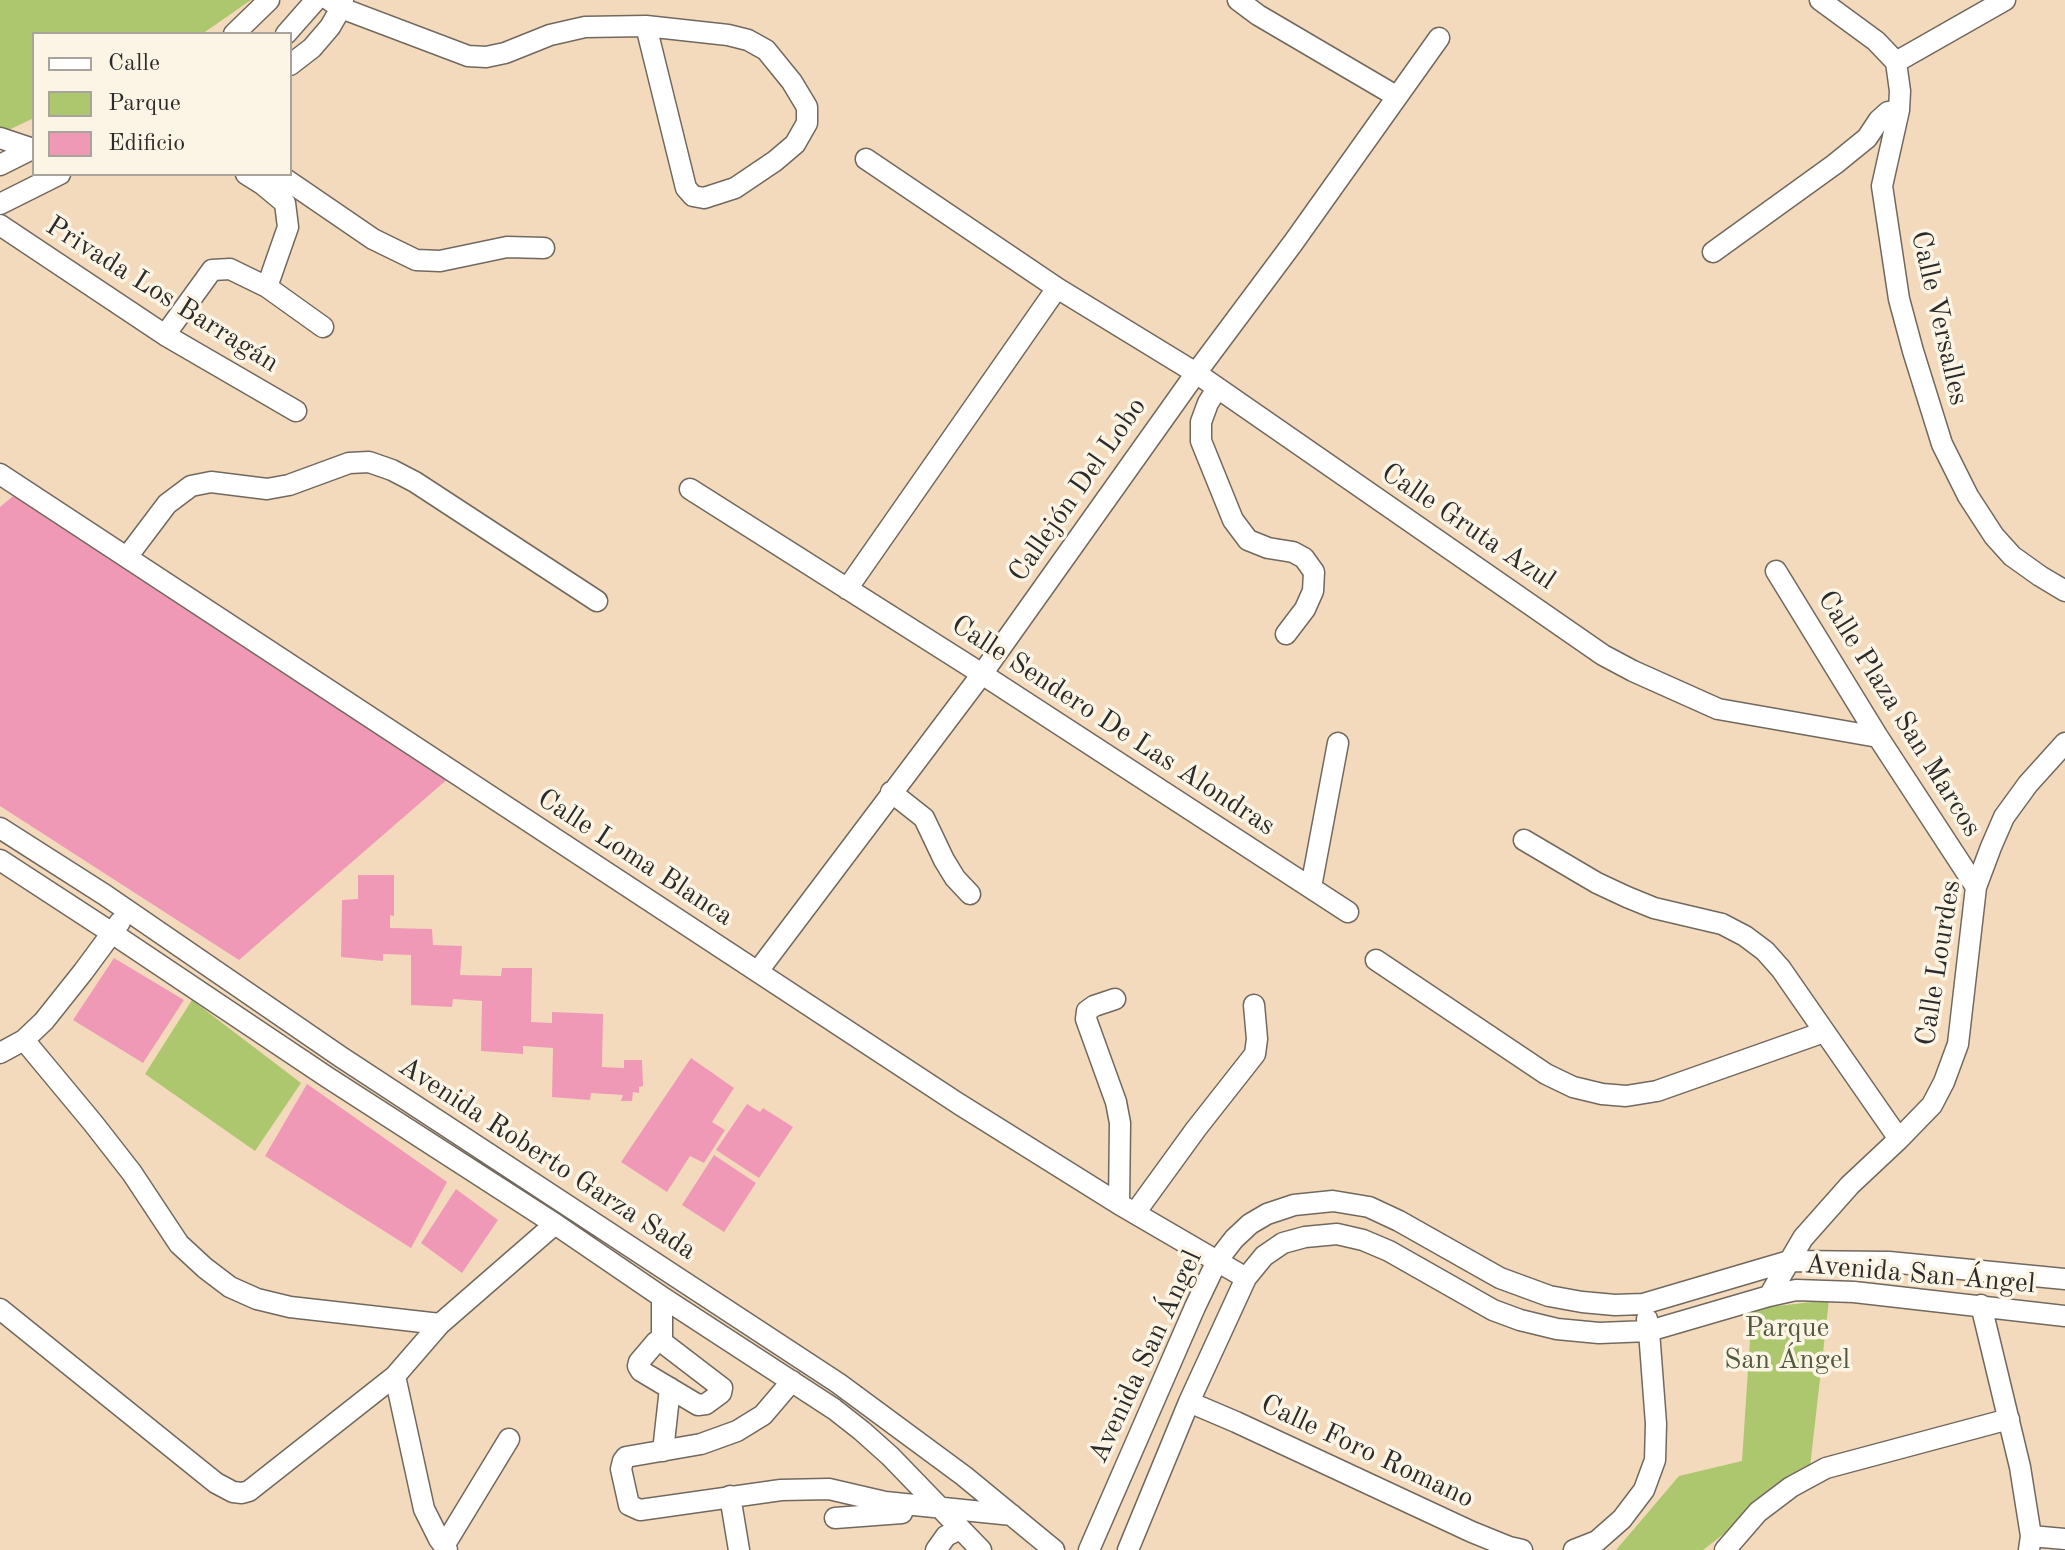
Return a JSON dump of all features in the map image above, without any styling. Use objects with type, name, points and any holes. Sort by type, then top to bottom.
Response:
[{"type":"street","points":[[236,32],[269,0]]},
{"type":"street","points":[[288,32],[316,0]]},
{"type":"street","points":[[1238,0],[1258,15],[1396,96]]},
{"type":"street","points":[[1820,0],[1876,41],[1896,62],[2005,0]]},
{"type":"street","points":[[292,63],[312,48],[330,27],[338,3],[468,56],[486,57],[505,53],[550,35],[585,27],[646,26],[728,35],[748,40],[766,50],[792,82],[807,107],[807,123],[795,144],[735,188],[704,198],[693,196],[686,188],[646,26]]},
{"type":"street","name":"Callejón Del Lobo","points":[[758,971],[982,674],[1439,38]]},
{"type":"street","name":"Calle Versalles","points":[[1896,62],[1899,110],[1882,186],[1899,299],[1942,444],[1968,496],[1994,536],[2012,556],[2065,591]]},
{"type":"street","points":[[1713,252],[1867,138],[1888,112],[1899,110]]},
{"type":"street","points":[[0,138],[32,147]]},
{"type":"street","points":[[0,165],[32,149]]},
{"type":"street","name":"Calle Gruta Azul","points":[[866,159],[1057,288],[1196,373],[1603,655],[1718,709],[1878,737]]},
{"type":"street","points":[[0,204],[56,176]]},
{"type":"street","points":[[249,176],[285,203],[288,227],[267,287]]},
{"type":"street","points":[[281,176],[373,239],[416,260],[440,261],[507,247],[544,248]]},
{"type":"street","name":"Privada Los Barragán","points":[[0,225],[165,335],[296,411]]},
{"type":"street","points":[[165,335],[212,270],[230,269],[267,287],[323,327]]},
{"type":"street","points":[[847,589],[1057,288]]},
{"type":"street","points":[[1217,389],[1201,422],[1201,441],[1233,520],[1248,540],[1268,548],[1293,552],[1304,558],[1314,572],[1313,591],[1305,609],[1286,634]]},
{"type":"street","points":[[127,557],[167,504],[191,486],[211,482],[267,489],[289,485],[349,463],[369,462],[415,482],[597,601]]},
{"type":"street","name":"Calle Loma Blanca","points":[[0,474],[959,1104],[1246,1278]]},
{"type":"street","name":"Calle Sendero De Las Alondras","points":[[690,489],[1348,912]]},
{"type":"street","name":"Calle Plaza San Marcos","points":[[1776,571],[1878,737],[1976,887]]},
{"type":"street","points":[[1311,887],[1338,743]]},
{"type":"street","name":"Calle Lourdes","points":[[1769,1296],[1803,1238],[1850,1185],[1932,1105],[1958,1044],[1976,887],[2004,817],[2028,784],[2065,743]]},
{"type":"street","points":[[891,792],[924,818],[944,860],[970,894]]},
{"type":"street","name":"Avenida Roberto Garza Sada","points":[[0,828],[341,1057],[838,1383],[945,1461],[1054,1550]]},
{"type":"street","points":[[1524,840],[1627,897],[1654,908],[1722,924],[1765,951],[1781,969],[1899,1139]]},
{"type":"street","name":"Avenida Roberto Garza Sada","points":[[0,860],[792,1381],[862,1431],[890,1456],[981,1550]]},
{"type":"street","points":[[0,1053],[24,1040],[59,1003],[127,911]]},
{"type":"street","points":[[1376,960],[1546,1074],[1573,1087],[1602,1094],[1626,1096],[1657,1091],[1824,1032]]},
{"type":"street","points":[[1115,999],[1094,1006],[1087,1011],[1086,1019],[1116,1102],[1127,1208]]},
{"type":"street","points":[[1127,1208],[1196,1129],[1255,1054],[1254,1005]]},
{"type":"street","points":[[24,1040],[132,1173],[179,1244],[230,1287],[257,1299],[290,1307],[440,1324]]},
{"type":"street","name":"Avenida San Ángel","points":[[1089,1550],[1217,1261],[1250,1224],[1267,1214],[1294,1205],[1333,1201],[1369,1207],[1500,1278],[1549,1296],[1582,1302],[1643,1304],[1789,1261],[1889,1262],[2065,1279]]},
{"type":"street","points":[[0,1309],[216,1483],[233,1492],[249,1491],[395,1376],[440,1324],[555,1224]]},
{"type":"street","name":"Avenida San Ángel","points":[[1128,1550],[1189,1402],[1246,1278],[1264,1256],[1283,1243],[1305,1237],[1337,1234],[1363,1240],[1389,1251],[1493,1310],[1557,1329],[1599,1333],[1649,1331],[1769,1296],[1820,1289],[2065,1316]]},
{"type":"street","points":[[662,1297],[662,1342]]},
{"type":"street","points":[[1574,1550],[1597,1541],[1622,1519],[1644,1490],[1655,1460],[1656,1424],[1649,1331],[1643,1304]]},
{"type":"street","points":[[719,1305],[728,1324],[780,1361],[792,1381]]},
{"type":"street","points":[[1981,1305],[2020,1467],[2030,1543],[2065,1539]]},
{"type":"street","points":[[662,1342],[723,1389],[706,1404],[698,1405],[670,1388],[641,1371],[638,1366],[654,1343],[662,1342]]},
{"type":"street","points":[[395,1376],[424,1509],[445,1548]]},
{"type":"street","points":[[792,1381],[814,1382],[856,1412],[889,1422]]},
{"type":"street","points":[[792,1381],[763,1415],[737,1431],[701,1444],[632,1455],[623,1461],[621,1469],[627,1501],[634,1509],[640,1510],[781,1490],[829,1489],[949,1518]]},
{"type":"street","points":[[663,1451],[670,1388]]},
{"type":"street","name":"Calle Foro Romano","points":[[1189,1402],[1472,1532],[1522,1550]]},
{"type":"street","points":[[1725,1550],[1758,1512],[1791,1487],[1826,1468],[2009,1419]]},
{"type":"street","points":[[445,1548],[509,1439]]},
{"type":"street","points":[[730,1496],[739,1550]]},
{"type":"street","points":[[835,1518],[903,1513],[949,1518],[1012,1515]]},
{"type":"street","points":[[936,1550],[946,1536],[949,1518]]},
{"type":"green space","points":[[0,0],[251,0],[205,32],[32,32],[32,119],[0,134]]},
{"type":"green space","points":[[192,1000],[301,1083],[255,1151],[145,1074]]},
{"type":"green space","name":"Parque San Ángel","points":[[1829,1300],[1810,1467],[1703,1550],[1616,1550],[1679,1476],[1742,1461],[1752,1309]]},
{"type":"building","points":[[13,496],[450,777],[239,960],[0,806],[0,507]]},
{"type":"building","points":[[358,875],[394,875],[394,916],[390,915],[390,928],[432,929],[433,945],[462,946],[460,975],[501,976],[502,968],[532,968],[531,1022],[552,1023],[552,1012],[603,1014],[602,1067],[624,1068],[624,1060],[642,1060],[643,1086],[639,1087],[639,1093],[633,1092],[632,1101],[621,1101],[623,1095],[591,1093],[590,1100],[552,1097],[553,1048],[523,1046],[523,1054],[481,1051],[482,1001],[453,999],[452,1007],[411,1005],[411,955],[383,954],[383,961],[341,957],[342,900],[358,899]]},
{"type":"building","points":[[114,958],[184,1000],[143,1063],[73,1020]]},
{"type":"building","points":[[691,1058],[734,1088],[712,1122],[725,1130],[704,1163],[690,1156],[667,1192],[621,1162]]},
{"type":"building","points":[[307,1084],[447,1182],[411,1248],[265,1156]]},
{"type":"building","points":[[747,1104],[760,1112],[763,1108],[793,1127],[759,1178],[716,1150]]},
{"type":"building","points":[[714,1155],[756,1183],[724,1232],[682,1205]]},
{"type":"building","points":[[456,1189],[498,1220],[462,1273],[421,1243]]}]
